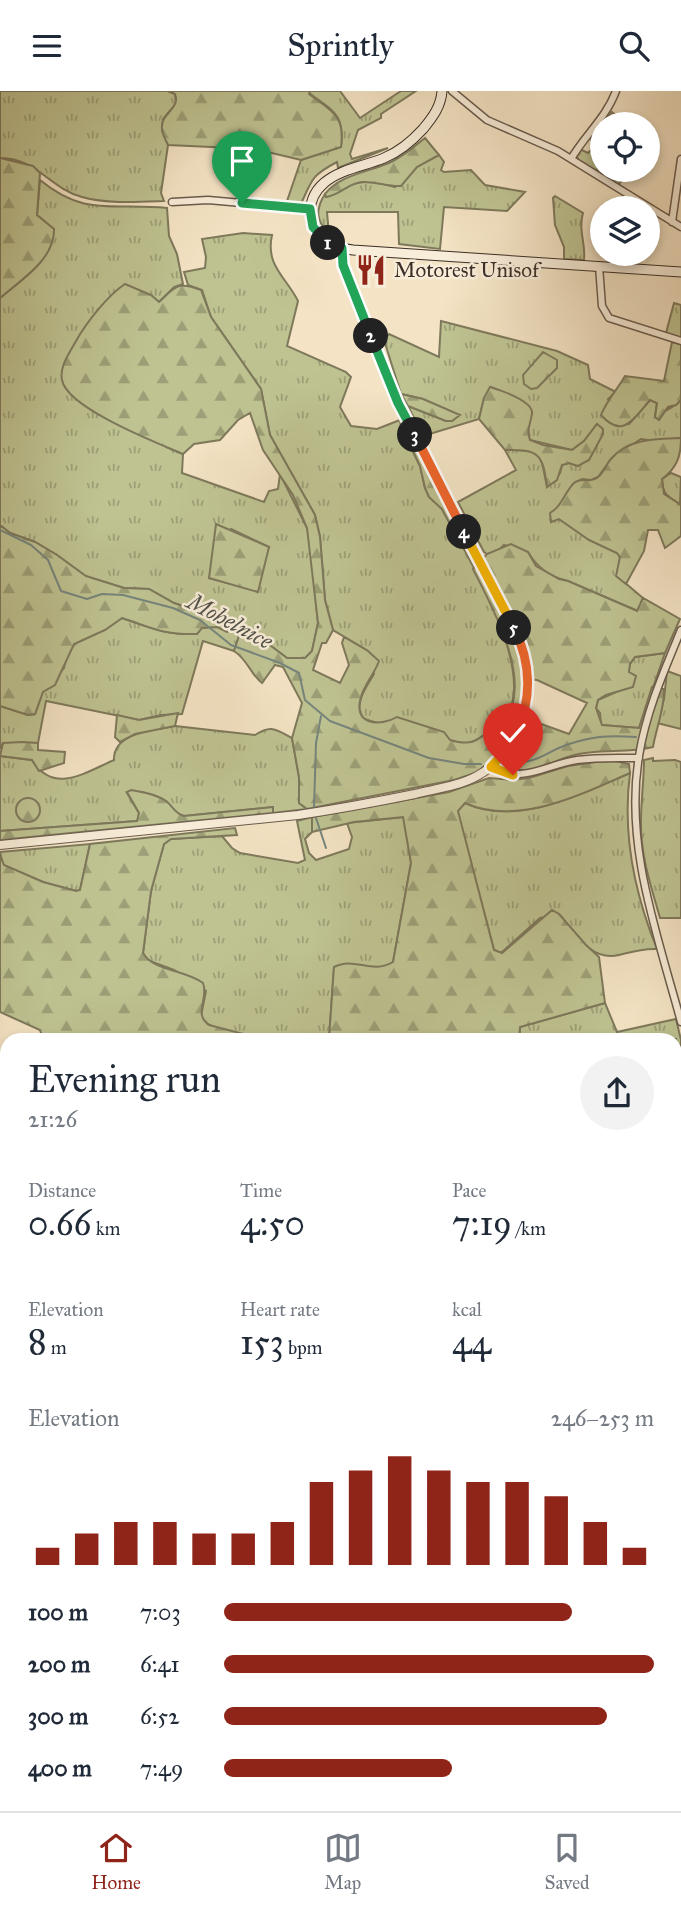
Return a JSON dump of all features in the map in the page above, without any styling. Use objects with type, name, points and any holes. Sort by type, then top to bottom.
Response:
[{"type":"main road","points":[[442,91],[432,118],[414,139],[385,158],[328,180],[315,193],[310,209],[313,227],[318,234],[331,245],[342,248],[590,265]]},
{"type":"main road","points":[[599,266],[681,272]]},
{"type":"street","points":[[452,91],[488,120],[558,151],[681,227]]},
{"type":"street","points":[[571,159],[610,108],[616,91]]},
{"type":"street","points":[[672,222],[681,159]]},
{"type":"street","points":[[172,202],[208,200],[310,209]]},
{"type":"street","points":[[0,845],[242,823],[344,809],[443,787],[475,777],[491,767],[509,746],[523,719],[528,684],[525,653],[398,403],[343,265],[342,248]]},
{"type":"street","points":[[599,266],[602,306],[609,318],[681,341]]},
{"type":"street","points":[[681,630],[655,694],[639,758],[634,806],[642,871],[681,1022]]},
{"type":"street","points":[[491,767],[502,773],[526,775],[573,761],[602,757],[639,758]]},
{"type":"green space","points":[[0,91],[168,91],[175,94],[176,104],[163,119],[162,130],[168,145],[161,193],[164,201],[112,202],[82,197],[60,187],[24,163],[0,158]]},
{"type":"green space","points":[[168,91],[310,91],[309,94],[336,115],[341,128],[341,147],[301,160],[255,149],[168,145],[162,124],[176,99],[175,94]]},
{"type":"green space","points":[[340,91],[360,118],[401,91],[416,91],[381,114],[381,118],[358,130],[350,154],[352,159],[388,148],[338,168],[337,162],[318,174],[301,204],[286,204],[301,160],[341,147],[341,127],[336,114],[309,93]]},
{"type":"green space","points":[[425,138],[439,155],[417,167],[401,186],[362,182],[326,197],[325,194],[331,187],[339,182],[393,161]]},
{"type":"green space","points":[[580,149],[588,153],[590,151],[590,168],[578,160],[577,156]]},
{"type":"green space","points":[[439,155],[444,162],[441,170],[444,172],[471,170],[485,185],[525,192],[507,211],[444,207],[440,249],[399,244],[398,212],[327,212],[329,234],[321,225],[318,210],[325,194],[326,197],[336,194],[361,182],[395,187],[417,166]]},
{"type":"green space","points":[[0,158],[33,166],[40,173],[37,215],[54,229],[53,240],[43,259],[0,298]]},
{"type":"green space","points":[[40,180],[56,192],[86,204],[167,208],[169,236],[177,254],[183,284],[174,287],[159,302],[151,295],[125,285],[166,447],[183,454],[182,473],[264,502],[269,491],[278,489],[280,474],[307,528],[318,623],[312,651],[305,658],[287,658],[255,634],[240,633],[234,651],[203,641],[182,714],[139,720],[46,701],[38,743],[3,743],[0,749],[0,706],[28,715],[35,714],[43,691],[64,668],[74,644],[105,630],[122,618],[158,630],[186,634],[197,634],[201,628],[234,624],[174,603],[149,589],[124,588],[85,576],[57,555],[35,542],[10,533],[0,525],[0,298],[33,270],[53,229],[37,215]],"holes":[[[231,529],[269,547],[243,587],[209,578]]]},
{"type":"green space","points":[[555,196],[583,213],[581,226],[584,260],[564,259],[564,247],[555,225]]},
{"type":"green space","points":[[243,233],[272,235],[274,263],[298,301],[287,346],[346,372],[351,377],[340,407],[351,426],[377,429],[400,420],[401,428],[420,466],[429,497],[442,509],[495,612],[513,671],[513,697],[505,719],[472,742],[453,741],[385,725],[367,720],[360,713],[362,695],[374,674],[368,651],[333,630],[325,600],[320,537],[315,515],[270,435],[261,389],[211,317],[202,290],[188,285],[184,272],[205,268],[206,257],[202,239]]},
{"type":"green space","points":[[125,284],[151,295],[159,302],[178,287],[187,286],[201,290],[211,317],[261,389],[270,435],[315,515],[320,537],[325,600],[333,630],[326,643],[322,643],[313,670],[340,683],[349,665],[342,643],[344,637],[379,661],[361,697],[360,713],[364,718],[383,722],[397,717],[444,732],[450,740],[463,743],[477,740],[505,719],[513,702],[515,683],[512,663],[490,602],[473,569],[487,554],[511,544],[528,552],[536,566],[559,579],[637,611],[643,598],[680,619],[665,653],[635,657],[630,664],[629,672],[636,676],[633,687],[606,695],[598,700],[596,708],[602,725],[639,728],[652,687],[664,689],[662,711],[653,747],[581,754],[525,770],[508,767],[495,756],[478,772],[454,780],[307,809],[299,803],[299,777],[292,738],[302,703],[283,667],[275,665],[262,683],[234,651],[240,633],[255,634],[287,658],[305,658],[312,651],[318,623],[307,528],[293,495],[263,450],[250,413],[238,420],[220,440],[194,444],[183,454],[96,413],[68,391],[61,375],[66,360],[91,318]],"holes":[[[525,679],[537,680],[587,703],[569,734],[519,716]]]},
{"type":"green space","points":[[674,303],[681,305],[681,338],[666,333]]},
{"type":"green space","points":[[441,321],[557,351],[588,365],[590,379],[616,392],[608,399],[629,424],[650,400],[657,403],[655,417],[681,400],[681,438],[655,441],[641,439],[612,458],[598,477],[574,483],[558,508],[559,519],[589,540],[617,553],[620,557],[617,576],[643,598],[638,611],[555,577],[540,567],[528,552],[504,545],[497,552],[484,552],[458,502],[516,470],[505,450],[527,451],[538,456],[547,487],[560,473],[562,465],[569,463],[578,466],[597,424],[584,441],[572,450],[530,440],[527,432],[532,412],[519,399],[491,387],[484,398],[479,419],[423,436],[408,406],[446,421],[452,421],[459,415],[423,399],[401,394],[384,340],[389,334],[439,357]]},
{"type":"green space","points":[[672,342],[681,344],[681,400],[668,407],[659,420],[655,417],[657,403],[650,400],[628,424],[622,426],[616,426],[601,415],[625,376],[664,381]]},
{"type":"green space","points":[[543,352],[557,360],[557,368],[537,388],[531,389],[524,384],[523,375]]},
{"type":"green space","points":[[490,387],[527,404],[532,413],[530,440],[543,445],[572,450],[584,441],[597,424],[603,429],[603,434],[589,460],[578,466],[569,463],[562,465],[557,480],[547,487],[544,467],[537,456],[525,451],[505,450],[479,419]]},
{"type":"green space","points":[[401,394],[423,399],[460,415],[452,421],[446,421],[408,406]]},
{"type":"green space","points":[[681,438],[677,461],[662,479],[664,494],[681,505],[681,536],[665,548],[658,530],[648,530],[644,551],[626,584],[616,576],[620,557],[617,553],[589,540],[559,519],[551,522],[550,513],[573,484],[595,479],[611,459],[626,447],[643,441]]},
{"type":"green space","points":[[416,448],[455,523],[451,526],[442,509],[429,497],[413,451]]},
{"type":"green space","points":[[671,473],[681,477],[680,504],[669,497],[663,488],[662,479]]},
{"type":"green space","points":[[216,524],[269,547],[258,592],[209,578]]},
{"type":"green space","points":[[0,525],[10,533],[35,542],[57,555],[86,576],[124,588],[149,589],[174,603],[234,623],[232,630],[227,632],[217,627],[202,628],[197,634],[175,633],[122,618],[105,630],[74,644],[55,685],[43,692],[35,714],[28,715],[0,706]]},
{"type":"green space","points":[[665,653],[639,728],[601,725],[600,713],[596,708],[598,700],[623,689],[630,664],[635,657]]},
{"type":"green space","points":[[667,671],[681,676],[681,729],[657,723],[664,699]]},
{"type":"green space","points":[[178,713],[175,726],[135,734],[120,742],[115,737],[117,715],[139,720]]},
{"type":"green space","points":[[175,726],[255,735],[274,729],[292,738],[299,777],[299,803],[307,809],[273,813],[273,807],[184,816],[176,813],[166,801],[127,793],[139,813],[138,821],[0,831],[0,756],[32,760],[50,777],[70,778],[114,760],[120,743],[128,738]]},
{"type":"green space","points":[[3,743],[38,743],[38,750],[65,752],[64,763],[39,771],[32,760],[0,756]]},
{"type":"green space","points":[[653,758],[653,761],[681,762],[681,918],[660,918],[644,858],[641,821],[644,760]]},
{"type":"green space","points":[[610,760],[629,764],[630,773],[570,798],[528,810],[485,809],[465,803],[458,811],[494,950],[502,953],[552,910],[559,914],[599,957],[605,1003],[520,1027],[520,1033],[329,1033],[334,967],[349,963],[377,967],[393,962],[411,863],[403,817],[354,822],[312,832],[312,817],[449,792],[489,778],[529,778],[568,766]]},
{"type":"green space","points":[[630,773],[628,818],[632,863],[642,906],[657,949],[609,956],[600,954],[584,944],[559,914],[540,918],[501,953],[494,950],[457,811],[465,803],[485,809],[528,810],[570,798]]},
{"type":"green space","points":[[131,790],[162,799],[184,816],[273,807],[273,813],[0,840],[0,831],[137,821],[139,813],[127,792]]},
{"type":"green space","points":[[28,798],[39,805],[40,810],[33,821],[28,822],[17,815],[16,810],[23,799]]},
{"type":"green space","points":[[312,817],[312,832],[305,839],[309,853],[316,860],[349,849],[352,837],[347,823],[404,817],[411,863],[393,962],[383,968],[334,967],[329,1033],[222,1031],[201,1016],[206,991],[174,970],[147,960],[143,953],[151,891],[164,844],[171,839],[222,836],[240,853],[298,863],[305,860],[297,821]]},
{"type":"green space","points":[[235,828],[237,835],[171,839],[164,844],[151,891],[143,953],[162,967],[203,983],[204,1021],[209,1025],[240,1033],[41,1033],[40,1030],[0,1012],[0,855],[4,865],[43,882],[76,891],[80,890],[90,844]]},
{"type":"green space","points":[[90,844],[80,890],[76,891],[43,882],[3,865],[0,852]]},
{"type":"green space","points":[[605,1003],[617,1032],[676,1019],[679,1033],[520,1033],[520,1027]]},
{"type":"waterway","name":"Mohelnice","points":[[0,530],[31,545],[48,560],[61,591],[87,599],[102,594],[123,595],[173,608],[200,620],[231,645],[299,673],[305,700],[330,721],[429,758],[481,764]]},
{"type":"waterway","points":[[314,808],[316,743],[321,716]]},
{"type":"waterway","name":"Mohelnice","points":[[511,763],[535,759],[586,739],[636,737]]},
{"type":"waterway","points":[[316,818],[326,848]]},
{"type":"place","name":"Motorest Unisof","points":[[371,270]]},
{"type":"route","points":[[242,203],[310,209],[313,227],[318,234],[331,245],[342,248],[343,265],[398,403],[525,653],[528,693],[523,719],[509,746],[491,767],[513,775]]}]
